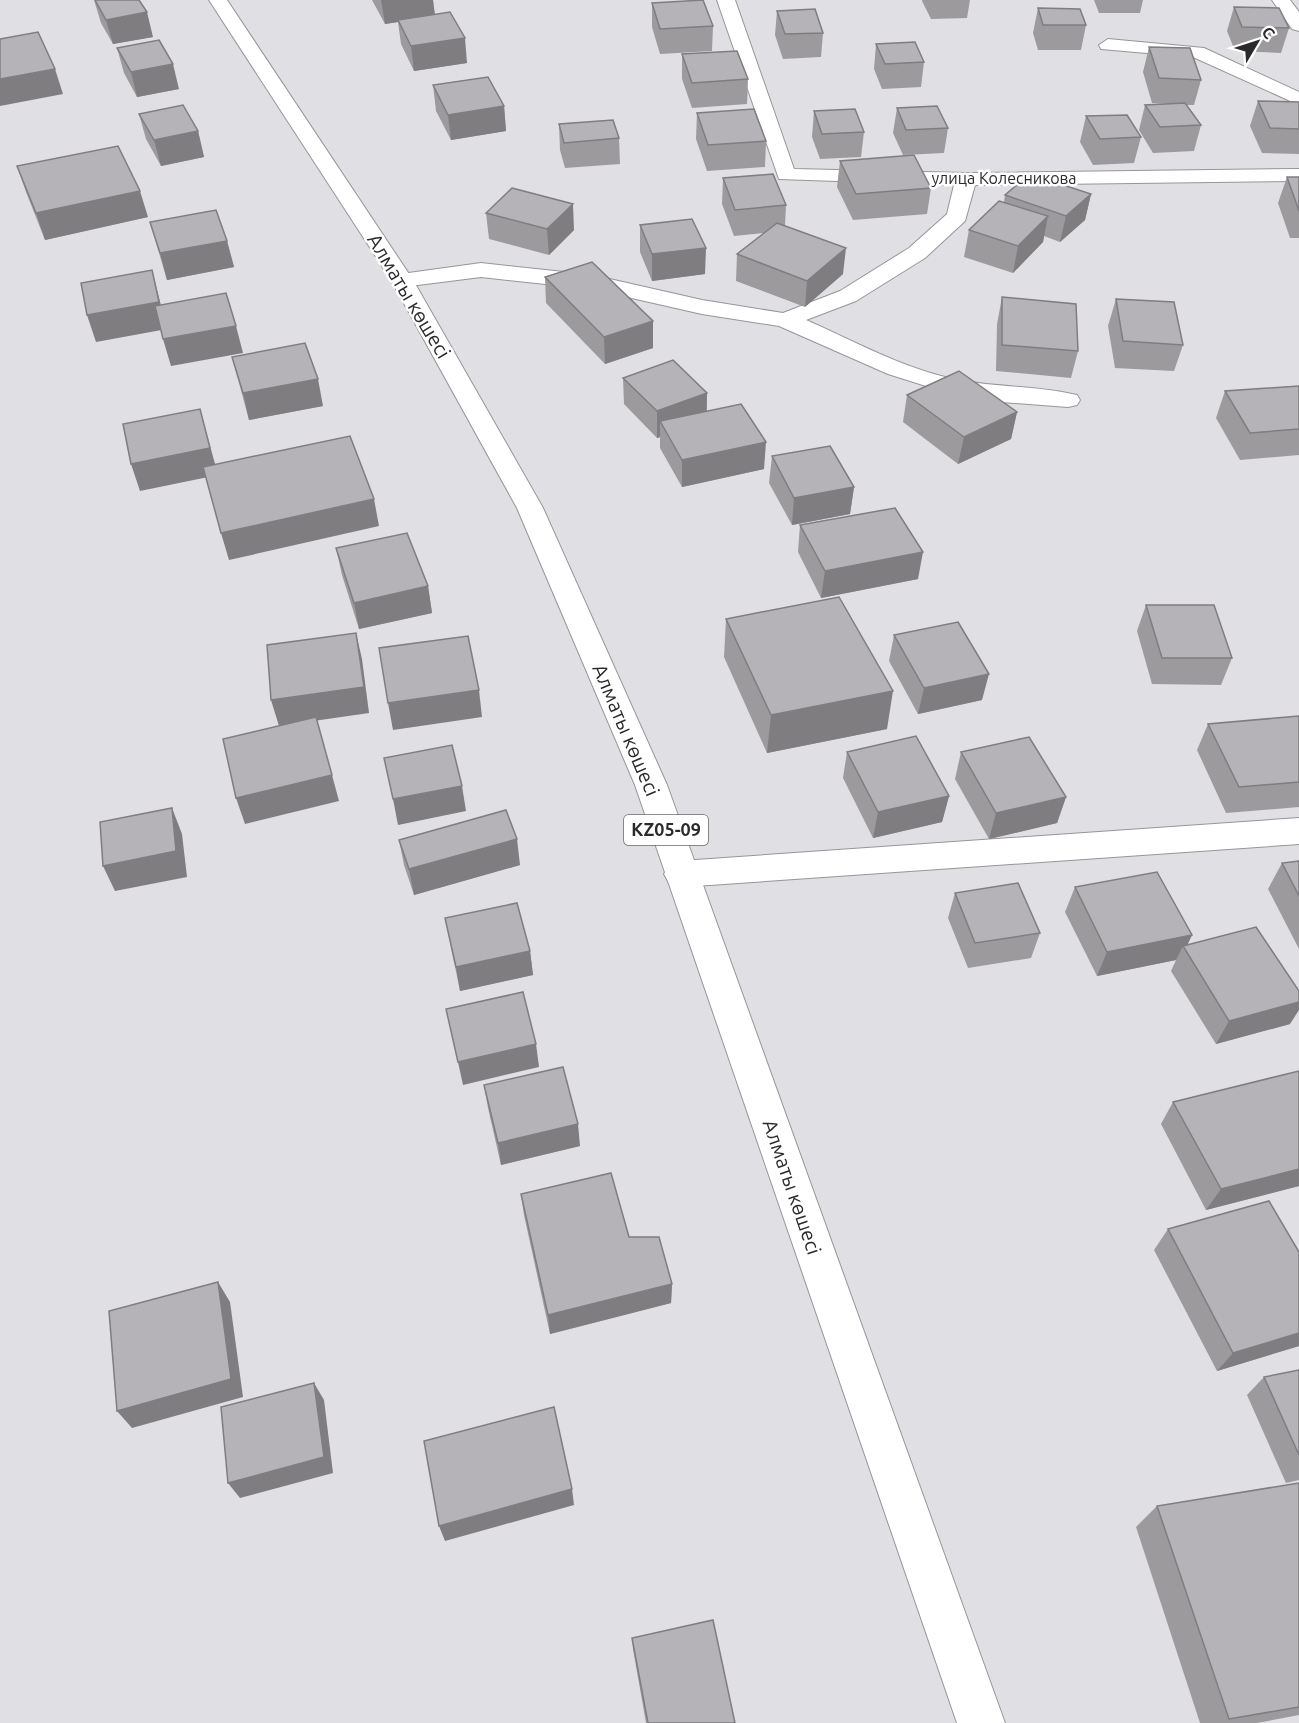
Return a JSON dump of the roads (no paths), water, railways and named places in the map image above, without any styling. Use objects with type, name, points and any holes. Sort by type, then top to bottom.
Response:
[{"type":"street","name":"Алматы көшесі","points":[[218,0],[402,280],[530,508],[651,785],[981,1723]]},
{"type":"street","name":"улица Колесникова","points":[[726,0],[786,175],[966,179],[1299,175]]},
{"type":"street","points":[[1281,0],[1299,25]]},
{"type":"street","points":[[1107,45],[1197,52],[1299,99]]},
{"type":"street","points":[[785,320],[848,296],[917,253],[957,216],[966,179]]},
{"type":"street","points":[[402,280],[481,270],[592,282],[702,307],[785,320],[895,368],[936,382],[991,394],[1068,400]]},
{"type":"street","points":[[681,874],[1299,831]]}]
